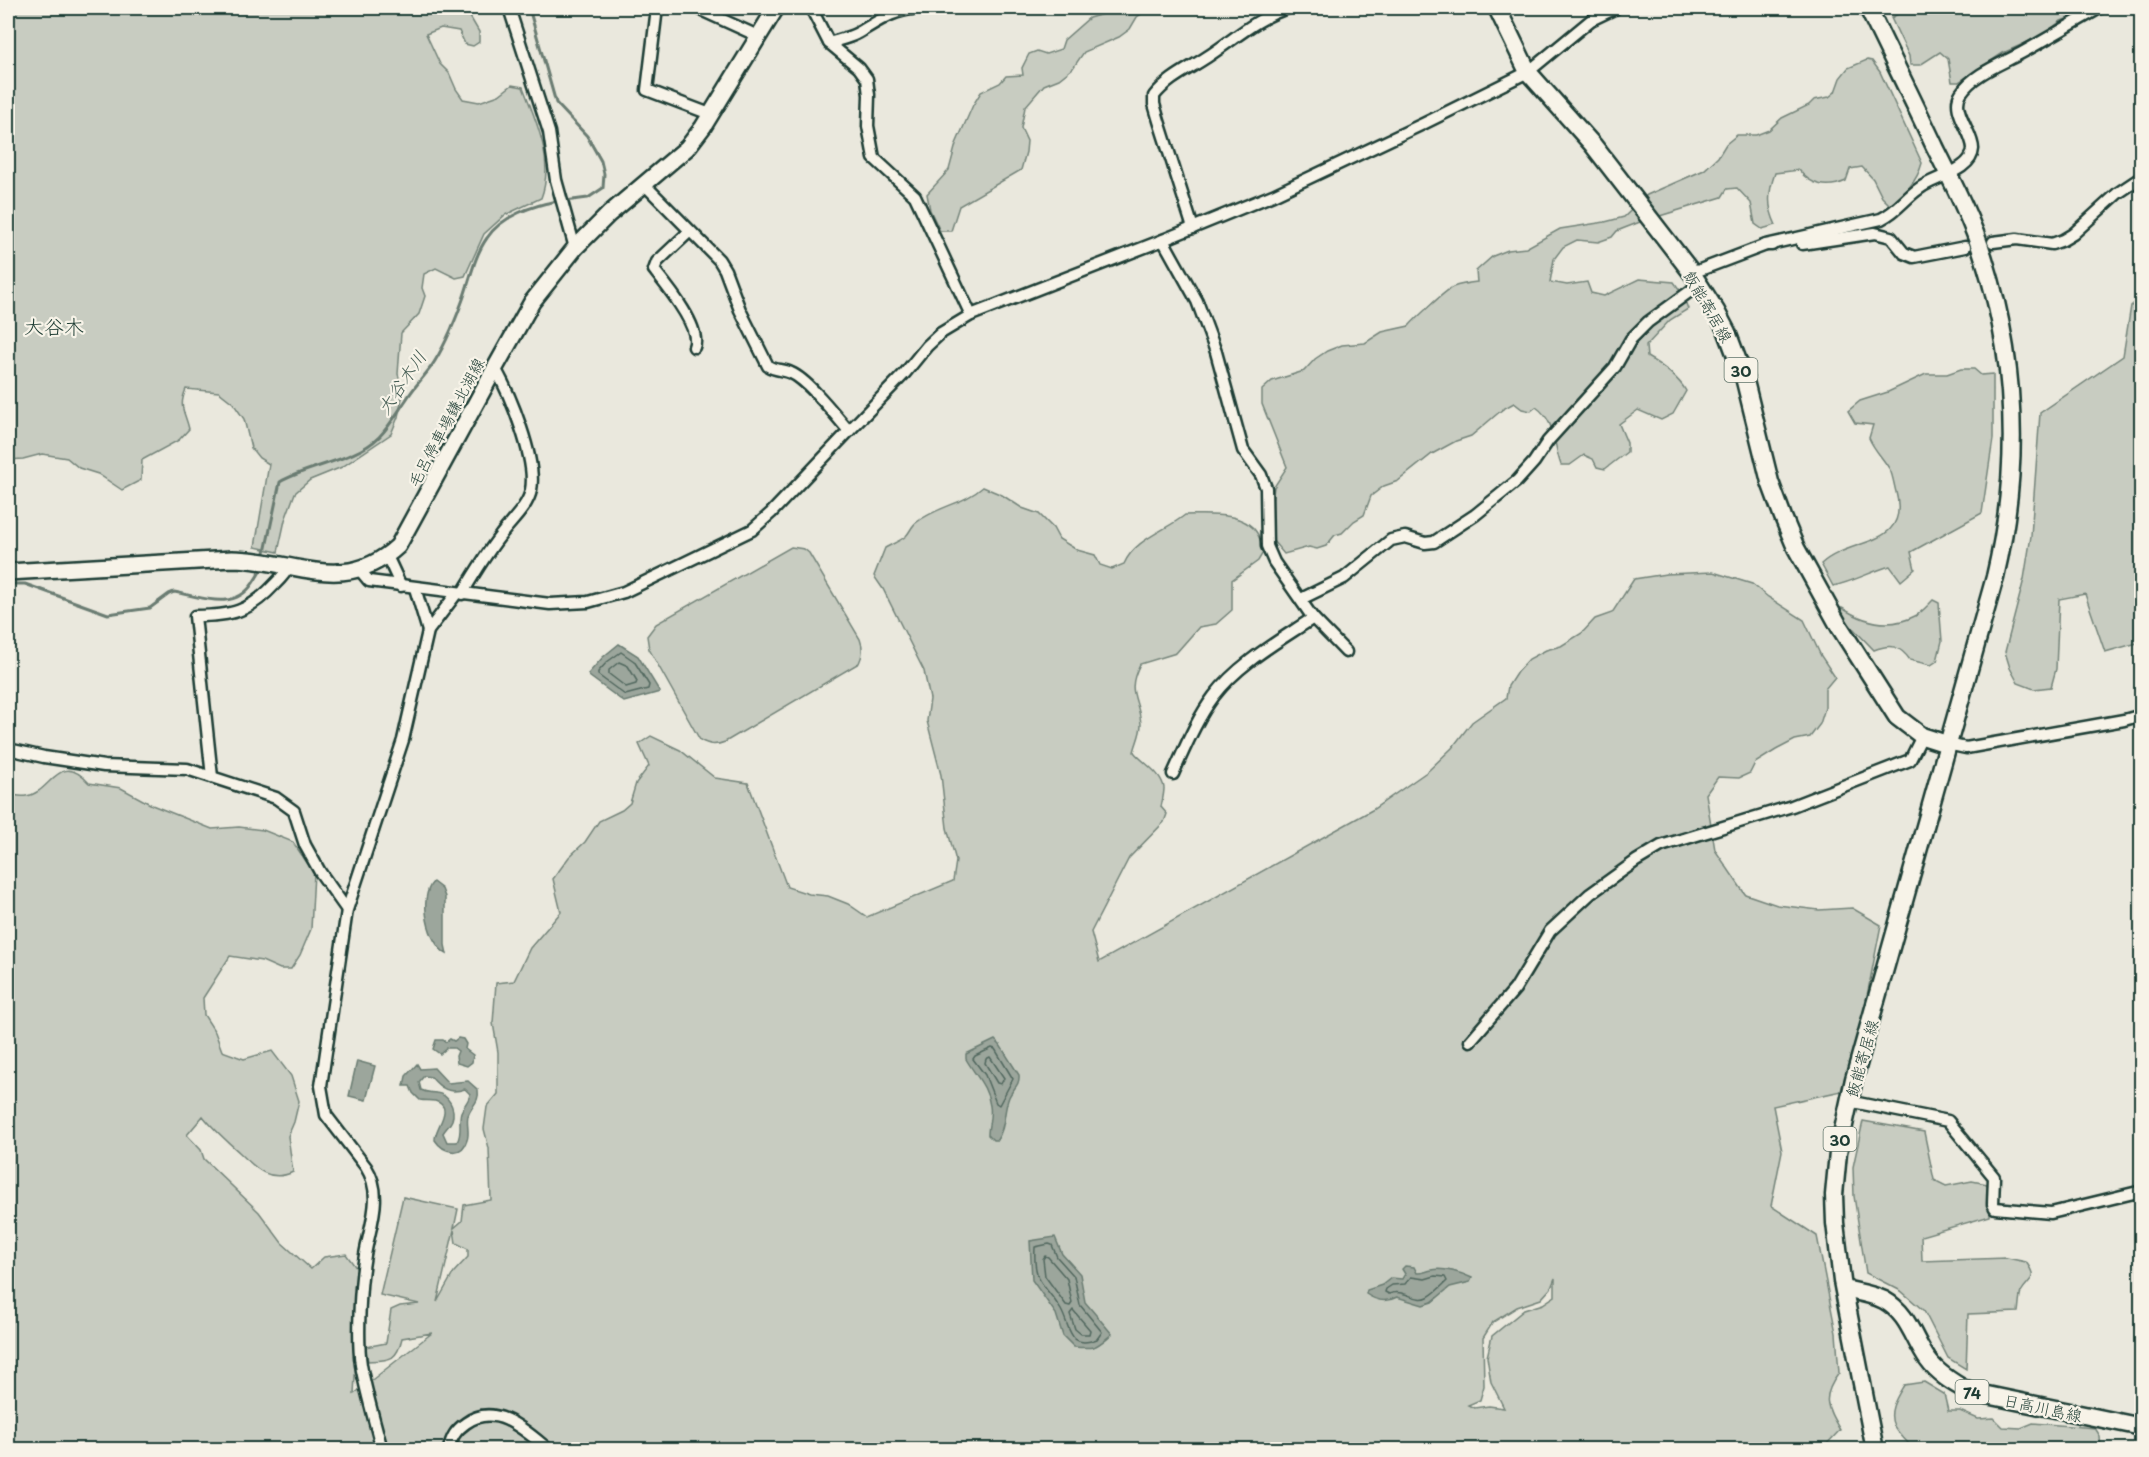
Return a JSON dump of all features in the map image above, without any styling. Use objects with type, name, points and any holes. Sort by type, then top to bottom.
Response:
[{"type":"main road","name":"毛呂停車場鎌北湖線","points":[[8,572],[213,559],[264,561],[332,573],[359,569],[387,556],[398,546],[532,302],[575,248],[609,214],[687,148],[776,8]]},
{"type":"main road","name":"飯能寄居線","points":[[1497,8],[1528,72],[1593,145],[1696,279],[1726,332],[1740,368],[1770,482],[1796,548],[1839,626],[1897,717],[1922,736],[1947,744]]},
{"type":"main road","name":"飯能寄居線","points":[[1868,8],[1978,242],[1999,312],[2010,381],[2012,433],[2010,494],[1998,561],[1848,1101],[1838,1153],[1834,1195],[1836,1244],[1875,1449]]},
{"type":"main road","name":"日高川島線","points":[[1844,1289],[1877,1297],[1896,1309],[1914,1331],[1933,1367],[1957,1386],[1978,1393],[2142,1427]]},
{"type":"street","points":[[508,8],[549,132],[561,195],[575,248]]},
{"type":"street","points":[[657,8],[647,90],[710,114]]},
{"type":"street","points":[[702,8],[703,11],[758,36]]},
{"type":"street","points":[[811,8],[829,43],[859,68],[867,79],[868,126],[874,158],[915,196],[970,315]]},
{"type":"street","points":[[829,43],[855,34],[875,21],[897,12],[918,8]]},
{"type":"street","points":[[1193,228],[1159,121],[1154,96],[1169,81],[1231,40],[1266,18],[1288,8]]},
{"type":"street","points":[[359,569],[369,581],[537,603],[588,602],[624,592],[752,530],[905,373],[927,346],[941,333],[970,315],[1273,195],[1528,72],[1591,20],[1616,8]]},
{"type":"street","points":[[1301,600],[1344,578],[1390,540],[1406,537],[1425,543],[1434,542],[1475,515],[1516,481],[1534,462],[1556,432],[1615,367],[1632,339],[1696,279],[1766,245],[1881,219],[1899,208],[1920,188],[1968,162],[1973,151],[1972,143],[1958,106],[1959,97],[1968,84],[2100,8]]},
{"type":"street","points":[[1993,242],[2017,239],[2052,244],[2063,240],[2073,234],[2118,193],[2142,177]]},
{"type":"street","points":[[645,185],[720,260],[740,310],[768,366],[774,370],[795,375],[849,431]]},
{"type":"street","points":[[690,231],[657,262],[654,270],[681,306],[695,335],[694,347]]},
{"type":"street","points":[[1766,245],[1787,247],[1875,233],[1891,237],[1904,253],[1914,257],[1965,247]]},
{"type":"street","points":[[1163,240],[1197,301],[1216,352],[1243,450],[1261,474],[1266,488],[1267,546],[1274,562],[1313,618],[1346,652]]},
{"type":"street","points":[[382,1449],[361,1364],[359,1336],[364,1260],[374,1215],[376,1190],[372,1176],[366,1167],[326,1115],[321,1095],[324,1055],[341,962],[347,910],[403,740],[428,631],[526,503],[531,490],[532,481],[524,436],[495,368]]},
{"type":"street","points":[[387,556],[402,586]]},
{"type":"street","points":[[212,777],[195,616],[230,615],[249,608],[269,591],[289,566]]},
{"type":"street","points":[[415,588],[428,631]]},
{"type":"street","points":[[1173,774],[1202,714],[1216,694],[1247,663],[1313,618]]},
{"type":"street","points":[[1947,744],[1966,748],[2142,715]]},
{"type":"street","points":[[1470,1041],[1515,988],[1551,931],[1568,912],[1607,880],[1661,846],[1792,806],[1910,760],[1922,736]]},
{"type":"street","points":[[8,749],[104,766],[187,770],[276,798],[294,811],[305,845],[320,872],[347,910]]},
{"type":"street","points":[[1848,1101],[1948,1121],[1994,1177],[1993,1204],[1995,1208],[2051,1213],[2142,1191]]},
{"type":"street","points":[[449,1449],[452,1437],[459,1428],[470,1420],[482,1416],[493,1416],[515,1422],[549,1449]]},
{"type":"shaded area","points":[[8,8],[465,8],[479,32],[479,42],[473,46],[465,44],[459,31],[441,28],[426,34],[440,64],[449,73],[463,99],[479,102],[499,95],[512,85],[523,87],[538,127],[545,156],[545,184],[541,198],[505,215],[484,234],[465,276],[456,278],[436,268],[424,274],[422,288],[425,296],[419,314],[401,333],[398,374],[403,393],[398,417],[391,434],[342,467],[310,480],[295,493],[285,520],[278,552],[255,547],[269,464],[259,458],[251,448],[244,419],[233,403],[219,392],[186,389],[182,405],[189,429],[179,440],[142,460],[141,480],[122,490],[98,474],[79,468],[67,458],[42,454],[8,460]]},
{"type":"shaded area","points":[[1114,8],[1150,8],[1137,17],[1130,29],[1119,37],[1084,52],[1073,68],[1059,79],[1044,85],[1025,107],[1021,128],[1027,141],[1021,170],[959,206],[951,231],[940,231],[930,210],[927,194],[949,170],[956,144],[981,92],[1000,83],[1006,76],[1023,75],[1022,68],[1029,54],[1037,51],[1046,54],[1061,49],[1064,40],[1089,18]]},
{"type":"shaded area","points":[[1916,8],[2080,9],[2075,16],[2061,21],[2030,41],[2003,53],[1959,82],[1952,82],[1948,59],[1940,52],[1920,65],[1910,65],[1909,56],[1891,18],[1904,10]]},
{"type":"shaded area","points":[[1867,60],[1872,61],[1880,72],[1922,163],[1910,187],[1890,205],[1862,167],[1850,169],[1846,181],[1833,185],[1814,183],[1799,170],[1775,173],[1769,199],[1776,225],[1762,229],[1755,224],[1751,203],[1737,188],[1727,189],[1722,197],[1640,222],[1598,242],[1577,240],[1563,247],[1554,259],[1550,282],[1567,285],[1587,282],[1591,293],[1604,296],[1639,279],[1674,282],[1682,293],[1688,309],[1670,320],[1646,346],[1647,357],[1669,372],[1686,391],[1673,414],[1661,420],[1638,410],[1619,424],[1627,443],[1627,452],[1605,469],[1597,467],[1593,459],[1584,455],[1570,465],[1561,465],[1547,419],[1536,407],[1531,411],[1522,409],[1514,403],[1503,409],[1471,436],[1432,454],[1398,481],[1384,486],[1371,496],[1364,515],[1342,533],[1335,535],[1326,546],[1317,549],[1309,547],[1284,554],[1273,541],[1270,516],[1274,487],[1287,467],[1262,404],[1262,390],[1272,381],[1304,371],[1315,359],[1327,351],[1342,345],[1365,343],[1382,332],[1409,326],[1449,289],[1477,282],[1476,271],[1493,256],[1508,250],[1526,248],[1560,229],[1624,217],[1647,195],[1704,170],[1718,157],[1726,144],[1737,135],[1756,135],[1769,130],[1782,118],[1809,105],[1814,100],[1829,97],[1835,92],[1840,78],[1848,68]]},
{"type":"shaded area","points":[[2140,298],[2141,642],[2105,652],[2085,594],[2059,599],[2056,669],[2051,687],[2034,689],[2018,683],[2005,652],[2024,579],[2031,536],[2040,413],[2123,356],[2131,306]]},
{"type":"shaded area","points":[[1961,369],[1974,369],[1981,375],[1993,374],[1993,439],[1982,513],[1911,552],[1915,569],[1901,581],[1890,566],[1833,586],[1821,564],[1833,555],[1887,532],[1895,523],[1898,510],[1891,472],[1869,438],[1873,425],[1855,423],[1848,411],[1860,401],[1888,392],[1926,374],[1947,374]]},
{"type":"shaded area","points":[[983,487],[1002,495],[1022,508],[1039,514],[1053,528],[1059,539],[1077,550],[1095,555],[1100,565],[1112,569],[1124,564],[1135,548],[1143,542],[1185,515],[1224,516],[1243,521],[1257,533],[1264,551],[1258,561],[1232,580],[1232,610],[1216,624],[1199,627],[1176,653],[1140,664],[1133,689],[1141,724],[1134,752],[1163,783],[1161,807],[1167,814],[1164,822],[1129,858],[1091,932],[1099,962],[1372,810],[1428,771],[1452,748],[1472,722],[1506,698],[1508,686],[1529,659],[1546,650],[1561,646],[1582,633],[1595,619],[1612,613],[1634,579],[1666,574],[1713,572],[1752,584],[1804,620],[1821,656],[1835,677],[1825,689],[1825,708],[1820,724],[1810,737],[1795,740],[1755,763],[1750,773],[1739,778],[1718,777],[1706,794],[1715,850],[1745,894],[1777,905],[1819,910],[1852,908],[1881,925],[1865,1006],[1841,1091],[1773,1106],[1782,1151],[1771,1206],[1817,1236],[1836,1333],[1839,1373],[1833,1381],[1828,1402],[1831,1414],[1840,1430],[1823,1448],[8,1449],[8,793],[26,796],[35,793],[55,776],[70,770],[89,783],[121,788],[152,805],[212,829],[239,827],[263,830],[293,842],[314,873],[311,929],[291,969],[280,969],[262,961],[230,956],[203,998],[204,1015],[215,1032],[222,1051],[244,1059],[272,1051],[291,1076],[299,1101],[288,1136],[293,1172],[277,1176],[264,1173],[203,1116],[187,1135],[201,1150],[204,1159],[259,1212],[282,1243],[311,1269],[324,1257],[346,1254],[357,1269],[354,1302],[356,1358],[354,1394],[432,1333],[402,1338],[398,1351],[391,1358],[368,1361],[365,1347],[386,1343],[391,1310],[400,1306],[419,1304],[380,1295],[403,1197],[458,1209],[454,1228],[462,1221],[464,1205],[491,1200],[489,1148],[484,1129],[487,1107],[498,1094],[498,1052],[493,1023],[496,983],[514,981],[530,948],[561,912],[553,879],[569,857],[585,842],[599,821],[622,810],[630,803],[636,783],[649,766],[639,744],[651,736],[680,750],[715,778],[748,783],[787,887],[809,894],[828,896],[848,904],[867,917],[953,881],[956,861],[947,828],[941,775],[927,721],[930,699],[924,671],[883,589],[874,576],[885,548],[906,536],[915,523],[976,493]],"holes":[[[454,1230],[456,1243],[468,1249],[468,1257],[454,1272],[437,1302]],[[1555,1278],[1555,1296],[1543,1304],[1524,1310],[1492,1336],[1487,1357],[1491,1382],[1504,1408],[1489,1406],[1474,1408],[1468,1405],[1480,1400],[1484,1386],[1483,1338],[1493,1322],[1517,1307],[1541,1299],[1551,1288]]]},
{"type":"shaded area","points":[[791,547],[804,549],[809,553],[860,639],[862,651],[859,663],[725,742],[709,744],[703,742],[649,649],[647,636],[656,624]]},
{"type":"shaded area","points":[[1933,600],[1939,603],[1942,641],[1937,661],[1931,665],[1910,660],[1895,647],[1874,650],[1847,622],[1838,608],[1868,620],[1887,623],[1906,620],[1917,615]]},
{"type":"shaded area","points":[[1863,1121],[1924,1132],[1934,1180],[1946,1186],[1972,1181],[1987,1184],[1990,1193],[1990,1216],[1921,1236],[1922,1261],[2007,1258],[2026,1262],[2032,1272],[2031,1278],[2021,1292],[2018,1312],[1968,1314],[1966,1369],[1948,1358],[1924,1311],[1901,1291],[1866,1273],[1854,1196],[1853,1167]]},
{"type":"shaded area","points":[[1924,1382],[1944,1394],[1948,1411],[1960,1411],[1978,1419],[1994,1418],[2003,1427],[2021,1428],[2033,1423],[2095,1428],[2100,1436],[2101,1449],[1913,1449],[1894,1426],[1892,1410],[1904,1385]]},
{"type":"water","points":[[619,644],[638,656],[660,692],[624,702],[589,676],[588,674],[603,657]]},
{"type":"water","points":[[433,882],[442,889],[445,897],[447,954],[435,941],[427,920],[426,899]]},
{"type":"water","points":[[458,1038],[463,1039],[466,1044],[465,1049],[473,1055],[472,1062],[467,1066],[457,1063],[458,1051],[454,1048],[447,1048],[440,1054],[433,1049],[436,1040],[446,1042]]},
{"type":"water","points":[[995,1040],[1019,1075],[1019,1079],[1009,1097],[1000,1135],[997,1140],[993,1140],[988,1135],[991,1113],[989,1099],[966,1059],[966,1054]]},
{"type":"water","points":[[357,1061],[375,1066],[366,1100],[349,1096]]},
{"type":"water","points":[[417,1064],[420,1069],[434,1068],[448,1083],[468,1081],[478,1090],[477,1101],[468,1116],[465,1146],[452,1151],[438,1144],[435,1140],[444,1108],[435,1101],[420,1100],[410,1086],[404,1086],[406,1076]],"holes":[[[424,1076],[431,1077],[438,1085],[446,1089],[454,1091],[465,1089],[470,1094],[461,1112],[460,1134],[457,1142],[447,1142],[443,1133],[452,1120],[453,1111],[450,1102],[440,1094],[421,1090],[419,1082]]]},
{"type":"water","points":[[1055,1237],[1062,1254],[1080,1274],[1085,1302],[1112,1334],[1096,1346],[1074,1347],[1063,1336],[1056,1314],[1032,1280],[1030,1241]]},
{"type":"water","points":[[1405,1266],[1414,1267],[1417,1273],[1441,1269],[1458,1272],[1472,1278],[1470,1282],[1450,1287],[1432,1302],[1423,1305],[1397,1297],[1381,1300],[1366,1294],[1367,1290],[1382,1285],[1391,1278],[1402,1279],[1405,1274],[1402,1269]]},
{"type":"waterway","name":"大谷木川","points":[[529,8],[556,103],[587,136],[601,161],[604,174],[603,188],[588,198],[565,201]]},
{"type":"waterway","name":"大谷木川","points":[[264,557],[280,482],[357,452],[379,437],[440,352],[459,310],[479,253],[493,230],[519,213],[558,201]]},
{"type":"waterway","name":"大谷木川","points":[[8,584],[25,584],[108,614],[150,608],[174,592],[217,600],[237,597],[253,583],[262,567]]},
{"type":"district","name":"大谷木","points":[[54,326]]}]
